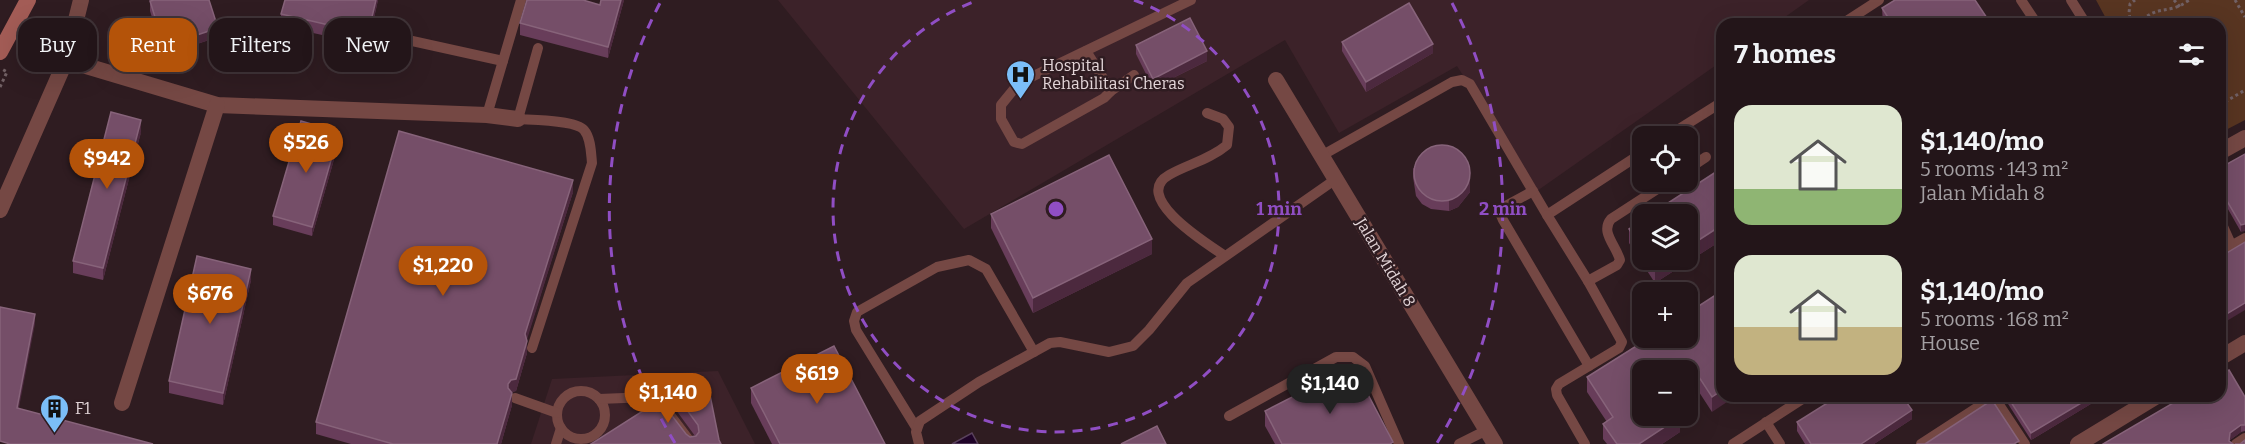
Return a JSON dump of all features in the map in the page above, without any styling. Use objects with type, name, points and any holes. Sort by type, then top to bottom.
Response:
[{"type":"main road","points":[[0,52],[28,0]]},
{"type":"street","points":[[76,18],[81,0]]},
{"type":"street","points":[[97,69],[217,105],[518,118]]},
{"type":"street","points":[[0,210],[61,72]]},
{"type":"street","name":"Jalan Midah 8","points":[[1276,80],[1491,437]]},
{"type":"street","points":[[122,404],[217,105]]},
{"type":"street","points":[[2226,149],[2245,138]]},
{"type":"street","points":[[2226,354],[2245,343]]},
{"type":"street","points":[[2083,443],[2148,402]]},
{"type":"lane","points":[[487,115],[521,0]]},
{"type":"lane","points":[[1134,75],[1104,98],[1022,144],[1014,142],[1001,119],[1001,105],[1019,83],[1191,0]]},
{"type":"lane","points":[[1851,18],[1879,0]]},
{"type":"lane","points":[[2021,0],[2033,18]]},
{"type":"lane","points":[[2071,0],[2082,18]]},
{"type":"lane","points":[[411,41],[503,61]]},
{"type":"lane","points":[[532,348],[592,163],[590,144],[584,130],[574,124],[518,118],[538,48]]},
{"type":"lane","points":[[1086,51],[1111,91]]},
{"type":"lane","points":[[1321,156],[1452,82],[1462,80],[1470,84],[1622,342],[1619,348],[1559,384],[1556,389],[1557,395],[1585,444]]},
{"type":"lane","points":[[1684,126],[1716,106]]},
{"type":"lane","points":[[1207,113],[1223,119],[1228,128],[1227,145],[1209,158],[1161,180],[1158,190],[1160,199],[1177,222],[1225,256]]},
{"type":"lane","points":[[1698,162],[1706,157]]},
{"type":"lane","points":[[1547,215],[1632,160]]},
{"type":"lane","points":[[917,429],[920,421],[959,395],[1050,343],[1060,342],[1109,352],[1133,346],[1187,283],[1336,179]]},
{"type":"lane","points":[[1533,191],[1504,207],[1500,213],[1589,366]]},
{"type":"lane","points":[[1588,281],[1617,265],[1620,260],[1606,231],[1606,224],[1653,192]]},
{"type":"lane","points":[[2226,248],[2245,238]]},
{"type":"lane","points":[[919,444],[917,429],[856,330],[854,321],[857,312],[937,267],[969,260],[986,269],[1034,352]]},
{"type":"lane","points":[[1229,416],[1336,357],[1353,357],[1365,366],[1399,444]]},
{"type":"lane","points":[[556,444],[561,428],[557,413],[563,399],[577,391],[585,391],[599,399],[603,406],[604,422],[586,441],[573,437],[561,428]]},
{"type":"lane","points":[[599,399],[649,397],[658,399],[692,444]]},
{"type":"lane","points":[[515,398],[557,413]]},
{"type":"lane","points":[[1733,444],[1798,402]]},
{"type":"lane","points":[[1921,444],[1986,402]]},
{"type":"lane","points":[[1999,402],[2025,444]]},
{"type":"lane","points":[[1766,422],[1780,444]]},
{"type":"lane","points":[[1460,444],[1491,437]]},
{"type":"lane","points":[[2236,444],[2245,438]]},
{"type":"path","points":[[2130,18],[2130,4],[2135,0]]},
{"type":"path","points":[[2174,0],[2180,7]]},
{"type":"path","points":[[2144,18],[2151,12],[2180,7],[2188,0]]},
{"type":"path","points":[[2235,0],[2245,17]]},
{"type":"path","points":[[0,87],[7,72]]},
{"type":"path","points":[[2226,101],[2245,90]]},
{"type":"shaded area","name":"Hospital Rehabilitasi Cheras","points":[[778,0],[1809,0],[1784,18],[1716,18],[1716,65],[1537,191],[1457,66],[1339,133],[1285,40],[964,229]]},
{"type":"shaded area","points":[[2096,0],[2245,0],[2245,120],[2226,130],[2226,18],[2106,18]]},
{"type":"shaded area","points":[[718,371],[755,444],[531,444],[552,379]]},
{"type":"shaded area","points":[[972,433],[978,444],[952,444]]},
{"type":"building","points":[[209,0],[215,18],[209,18],[209,31],[197,35],[197,18],[155,18],[150,1]]},
{"type":"building","points":[[285,0],[376,0],[372,18],[324,18],[324,24],[312,21],[312,18],[281,14]]},
{"type":"building","points":[[527,0],[583,0],[600,5],[601,0],[621,0],[608,47],[520,23]]},
{"type":"building","points":[[1895,0],[1975,0],[1987,18],[1888,18],[1882,8]]},
{"type":"building","points":[[1409,3],[1433,44],[1366,82],[1342,42]]},
{"type":"building","points":[[1190,18],[1207,51],[1153,79],[1136,45]]},
{"type":"building","points":[[111,112],[141,120],[103,268],[73,261]]},
{"type":"building","points":[[301,121],[339,132],[312,227],[273,216]]},
{"type":"building","points":[[399,131],[573,180],[525,334],[527,341],[516,379],[511,380],[508,384],[512,393],[497,444],[393,444],[316,422]]},
{"type":"building","points":[[1436,145],[1448,145],[1458,149],[1466,157],[1470,173],[1466,189],[1458,197],[1448,201],[1436,201],[1426,197],[1418,189],[1414,179],[1414,167],[1418,157],[1426,149]]},
{"type":"building","points":[[2245,154],[2245,224],[2241,225],[2226,199],[2226,165]]},
{"type":"building","points":[[1109,155],[1152,239],[1033,298],[991,214]]},
{"type":"building","points":[[1716,172],[1716,229],[1698,241],[1698,204],[1666,204],[1685,192],[1698,192],[1698,184]]},
{"type":"building","points":[[2245,242],[2245,303],[2226,314],[2226,253]]},
{"type":"building","points":[[197,256],[251,269],[223,393],[169,381]]},
{"type":"building","points":[[1714,296],[1716,299],[1716,394],[1712,397],[1698,378],[1698,360],[1632,360],[1632,426],[1666,426],[1639,444],[1617,444],[1603,424],[1613,417],[1587,377],[1633,348],[1698,348],[1698,306]]},
{"type":"building","points":[[0,307],[35,314],[17,408],[153,444],[10,444],[0,441]]},
{"type":"building","points":[[834,346],[885,444],[780,444],[751,388]]},
{"type":"building","points":[[1353,366],[1393,442],[1390,444],[1282,444],[1265,411]]},
{"type":"building","points":[[2229,370],[2245,397],[2245,425],[2241,425],[2230,433],[2229,441],[2233,444],[2103,444],[2175,402],[2226,402],[2226,372]]},
{"type":"building","points":[[680,387],[710,395],[721,444],[591,444],[660,400],[686,434],[690,437],[696,436],[699,432],[698,425],[673,391]]},
{"type":"building","points":[[1829,402],[1906,402],[1912,410],[1861,444],[1811,444],[1797,422]]},
{"type":"building","points":[[1989,402],[1993,402],[2019,441],[2014,444],[1925,444]]},
{"type":"building","points":[[2011,402],[2083,402],[2031,433]]},
{"type":"building","points":[[1157,426],[1166,444],[1121,444]]},
{"type":"place","name":"Hospital Rehabilitasi Cheras","points":[[1021,100]]},
{"type":"place","name":"F1","points":[[54,434]]}]
